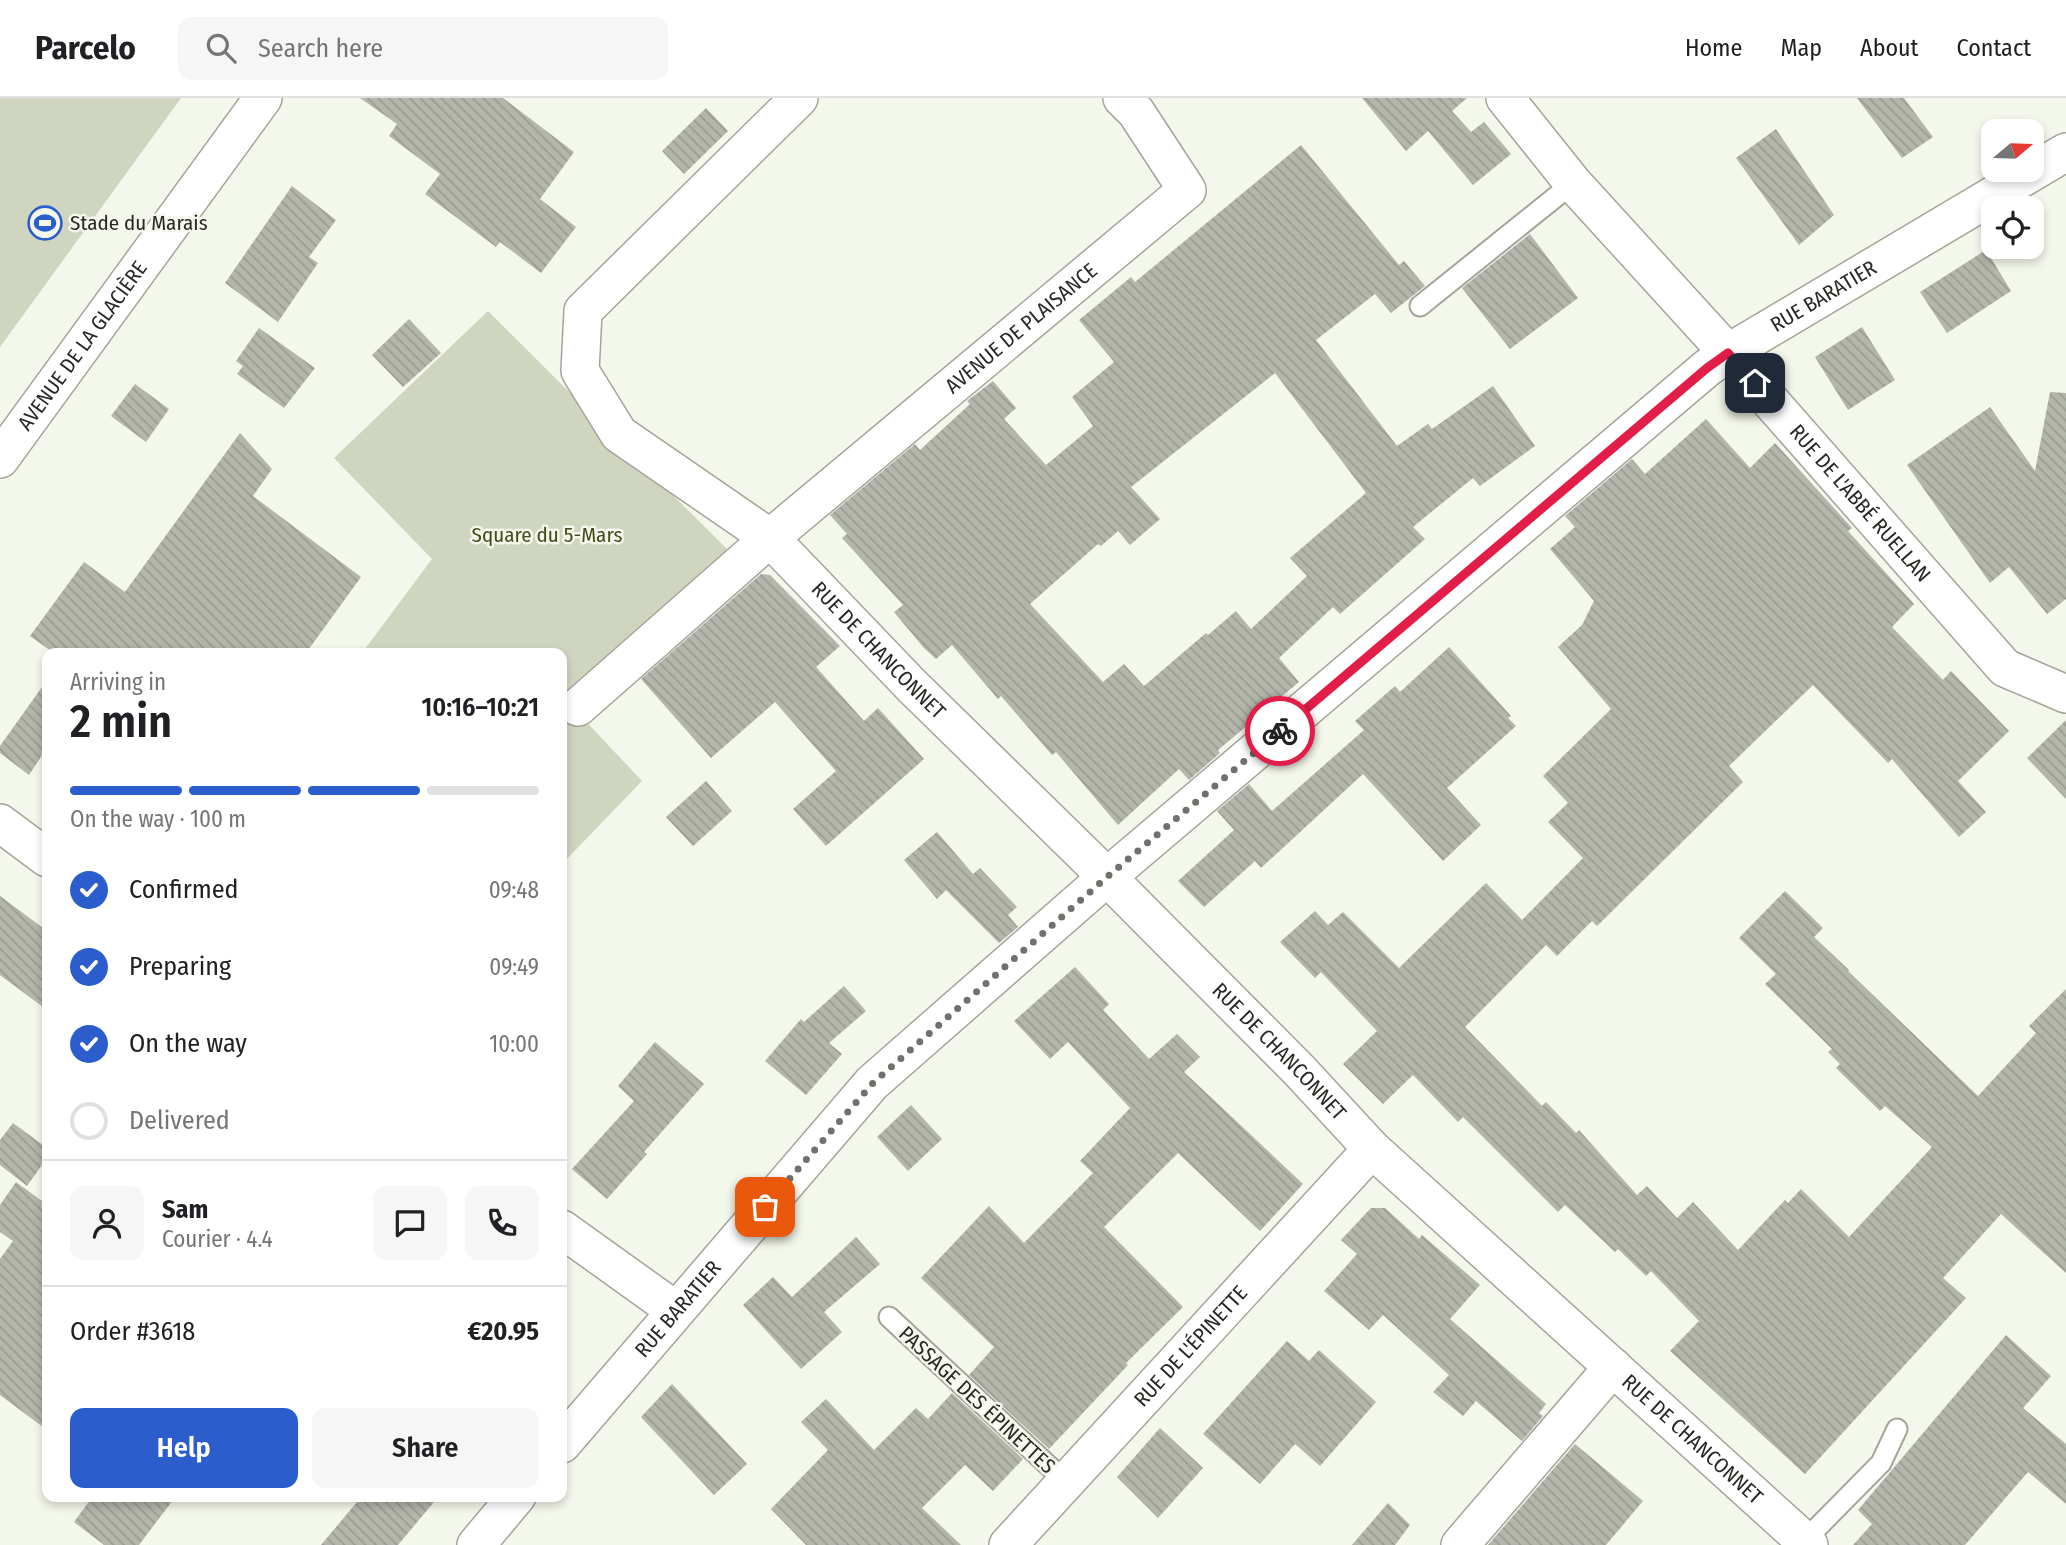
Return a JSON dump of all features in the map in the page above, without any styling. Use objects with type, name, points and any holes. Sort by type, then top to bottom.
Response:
[{"type":"street","name":"AVENUE DE LA GLACIÈRE","points":[[0,460],[263,98]]},
{"type":"street","points":[[770,538],[619,434],[580,371],[583,311],[799,98]]},
{"type":"street","name":"AVENUE DE PLAISANCE","points":[[578,707],[770,538],[1187,190],[1136,112],[1122,98]]},
{"type":"street","name":"RUE DE L'ABBÉ RUELLAN","points":[[1505,98],[1573,183],[1728,353],[2005,668],[2066,694]]},
{"type":"street","name":"RUE BARATIER","points":[[567,1438],[873,1083],[1107,877],[1707,368],[2066,152]]},
{"type":"street","name":"RUE DE CHANCONNET","points":[[770,538],[912,686],[1299,1070],[1372,1149],[1806,1543]]},
{"type":"street","points":[[0,823],[42,854]]},
{"type":"street","name":"RUE DE L'ÉPINETTE","points":[[1008,1545],[1372,1149]]},
{"type":"street","points":[[567,1233],[675,1310]]},
{"type":"street","points":[[1460,1545],[1613,1367]]},
{"type":"street","points":[[476,1545],[512,1502]]},
{"type":"lane","points":[[1420,306],[1573,183]]},
{"type":"lane","name":"PASSAGE DES ÉPINETTES","points":[[890,1317],[1066,1482]]},
{"type":"lane","points":[[1806,1543],[1881,1463],[1897,1429]]},
{"type":"green space","name":"Stade du Marais","points":[[0,98],[181,98],[0,347]]},
{"type":"green space","name":"Square du 5-Mars","points":[[488,311],[728,550],[567,693],[567,648],[366,648],[432,559],[334,458]]},
{"type":"green space","name":"Square du 5-Mars","points":[[567,701],[642,781],[567,859]]},
{"type":"building","points":[[360,98],[503,98],[574,152],[540,199],[576,227],[541,273],[500,242],[496,247],[425,194],[440,174],[389,136],[397,124]]},
{"type":"building","points":[[1362,98],[1467,98],[1452,111],[1471,132],[1484,122],[1511,154],[1473,185],[1428,131],[1406,151]]},
{"type":"building","points":[[1857,98],[1904,98],[1933,137],[1902,158]]},
{"type":"building","points":[[706,108],[728,131],[684,174],[662,151]]},
{"type":"building","points":[[1776,129],[1834,215],[1799,245],[1736,158]]},
{"type":"building","points":[[1301,145],[1399,265],[1404,261],[1425,286],[1391,313],[1375,294],[1316,340],[1397,446],[1428,424],[1432,429],[1493,386],[1535,446],[1480,486],[1473,478],[1413,527],[1425,539],[1340,614],[1333,607],[1279,658],[1299,682],[1218,750],[1220,753],[1189,780],[1179,769],[1118,825],[1056,752],[1052,755],[1001,696],[998,699],[952,645],[936,659],[924,648],[894,612],[903,605],[842,538],[847,534],[830,515],[915,444],[920,450],[970,404],[967,401],[993,381],[1016,408],[1004,419],[1046,465],[1093,426],[1072,397],[1114,362],[1079,320],[1131,277],[1135,282]],"holes":[[[1275,373],[1366,493],[1290,558],[1307,576],[1251,629],[1236,611],[1144,686],[1124,664],[1103,682],[1030,604],[1098,544],[1101,546],[1118,531],[1130,545],[1160,519],[1131,487]]]},
{"type":"building","points":[[292,186],[336,220],[309,257],[318,263],[278,322],[225,283]]},
{"type":"building","points":[[1530,234],[1578,298],[1510,349],[1462,288]]},
{"type":"building","points":[[1981,253],[1981,259],[1991,259],[2011,291],[1947,333],[1920,292]]},
{"type":"building","points":[[409,319],[441,353],[403,387],[372,355]]},
{"type":"building","points":[[1862,327],[1895,380],[1848,410],[1815,357]]},
{"type":"building","points":[[259,328],[315,368],[284,408],[237,374],[243,366],[236,361]]},
{"type":"building","points":[[135,384],[169,409],[146,442],[111,416]]},
{"type":"building","points":[[2050,392],[2066,393],[2066,599],[2047,614],[2009,567],[1990,583],[1907,465],[1990,407],[2035,471]]},
{"type":"building","points":[[1706,419],[1750,468],[1775,443],[1852,528],[1848,531],[1914,604],[1892,627],[1943,680],[1951,671],[2009,731],[1958,781],[1986,812],[1959,837],[1892,759],[1888,763],[1813,685],[1729,766],[1743,782],[1597,926],[1592,921],[1557,956],[1546,945],[1465,1027],[1542,1106],[1546,1102],[1576,1133],[1579,1130],[1637,1195],[1647,1186],[1677,1218],[1693,1202],[1738,1250],[1785,1200],[1788,1203],[1801,1189],[1849,1237],[1932,1147],[1885,1106],[1880,1111],[1836,1068],[1840,1064],[1828,1052],[1832,1049],[1765,984],[1776,974],[1739,938],[1785,891],[1823,928],[1814,937],[1978,1096],[2036,1033],[2029,1026],[2066,989],[2066,1273],[2001,1214],[1943,1278],[1966,1298],[1805,1474],[1670,1351],[1699,1321],[1651,1271],[1646,1276],[1618,1249],[1615,1252],[1565,1205],[1558,1212],[1463,1117],[1458,1122],[1413,1075],[1383,1104],[1343,1064],[1377,1031],[1321,972],[1315,978],[1280,942],[1315,911],[1328,925],[1343,912],[1399,968],[1486,883],[1522,920],[1583,858],[1548,822],[1568,803],[1543,776],[1611,709],[1558,647],[1582,625],[1594,601],[1550,549],[1575,527],[1565,516],[1632,459],[1645,474]]},
{"type":"building","points":[[240,433],[272,469],[253,496],[361,577],[310,648],[47,648],[30,636],[84,562],[125,592]]},
{"type":"building","points":[[761,574],[770,575],[840,646],[816,667],[864,721],[878,708],[924,759],[826,846],[793,809],[836,771],[775,702],[711,758],[641,679]]},
{"type":"building","points":[[1449,647],[1511,716],[1508,718],[1516,726],[1447,788],[1481,825],[1443,861],[1363,774],[1261,868],[1255,861],[1204,907],[1178,881],[1234,830],[1217,811],[1249,784],[1272,811],[1364,730],[1355,721],[1395,686],[1400,692]]},
{"type":"building","points":[[42,687],[42,756],[29,775],[0,753],[0,746]]},
{"type":"building","points":[[2066,720],[2066,799],[2027,758]]},
{"type":"building","points":[[706,781],[732,811],[693,846],[666,817]]},
{"type":"building","points":[[937,832],[973,874],[980,868],[1017,907],[1008,915],[1018,927],[999,943],[946,890],[937,899],[904,860]]},
{"type":"building","points":[[0,896],[42,927],[42,1006],[0,975]]},
{"type":"building","points":[[1075,967],[1109,1004],[1103,1010],[1149,1059],[1177,1034],[1200,1057],[1184,1072],[1303,1184],[1260,1231],[1178,1153],[1104,1227],[1183,1307],[1126,1363],[1128,1365],[1049,1449],[969,1375],[994,1347],[921,1278],[989,1206],[1024,1243],[1093,1173],[1080,1161],[1130,1108],[1068,1042],[1050,1059],[1014,1021]]},
{"type":"building","points":[[844,986],[866,1011],[829,1043],[842,1054],[806,1095],[765,1061],[801,1019],[804,1022]]},
{"type":"building","points":[[655,1042],[704,1084],[607,1199],[572,1169],[634,1101],[618,1086]]},
{"type":"building","points":[[911,1105],[942,1139],[908,1171],[877,1137]]},
{"type":"building","points":[[13,1123],[42,1144],[42,1165],[27,1186],[0,1165],[0,1140]]},
{"type":"building","points":[[16,1182],[42,1201],[42,1426],[0,1395],[0,1259],[13,1241],[0,1232],[0,1205]]},
{"type":"building","points":[[1371,1208],[1385,1208],[1419,1239],[1422,1235],[1480,1285],[1450,1319],[1546,1404],[1539,1413],[1543,1416],[1522,1441],[1476,1401],[1463,1416],[1433,1392],[1449,1375],[1383,1315],[1369,1330],[1324,1291],[1357,1254],[1341,1240]]},
{"type":"building","points":[[856,1237],[880,1264],[824,1312],[842,1332],[801,1369],[743,1305],[773,1277],[792,1297]]},
{"type":"building","points":[[2006,1335],[2051,1376],[2023,1408],[2066,1444],[2066,1504],[2028,1472],[1965,1545],[1853,1545],[1872,1524],[1858,1510]]},
{"type":"building","points":[[1287,1341],[1309,1361],[1319,1350],[1376,1402],[1320,1466],[1295,1444],[1260,1484],[1203,1434]]},
{"type":"building","points":[[672,1384],[747,1464],[714,1495],[641,1417]]},
{"type":"building","points":[[952,1393],[1023,1459],[993,1491],[965,1465],[922,1508],[961,1545],[806,1545],[771,1509],[828,1450],[801,1422],[826,1399],[874,1450],[916,1408],[928,1419]]},
{"type":"building","points":[[1160,1428],[1203,1468],[1158,1518],[1117,1477]]},
{"type":"building","points":[[1575,1444],[1643,1501],[1606,1545],[1488,1545]]},
{"type":"building","points":[[89,1502],[171,1502],[139,1545],[104,1545],[74,1522]]},
{"type":"building","points":[[357,1502],[434,1502],[398,1545],[321,1545]]},
{"type":"building","points":[[1388,1503],[1410,1525],[1395,1545],[1352,1545]]},
{"type":"way so far","points":[[765,1207],[873,1083],[1107,877],[1280,731]]},
{"type":"place","name":"Stade du Marais","points":[[45,223]]},
{"type":"route","points":[[1280,731],[1707,368],[1728,353],[1755,383]]}]
